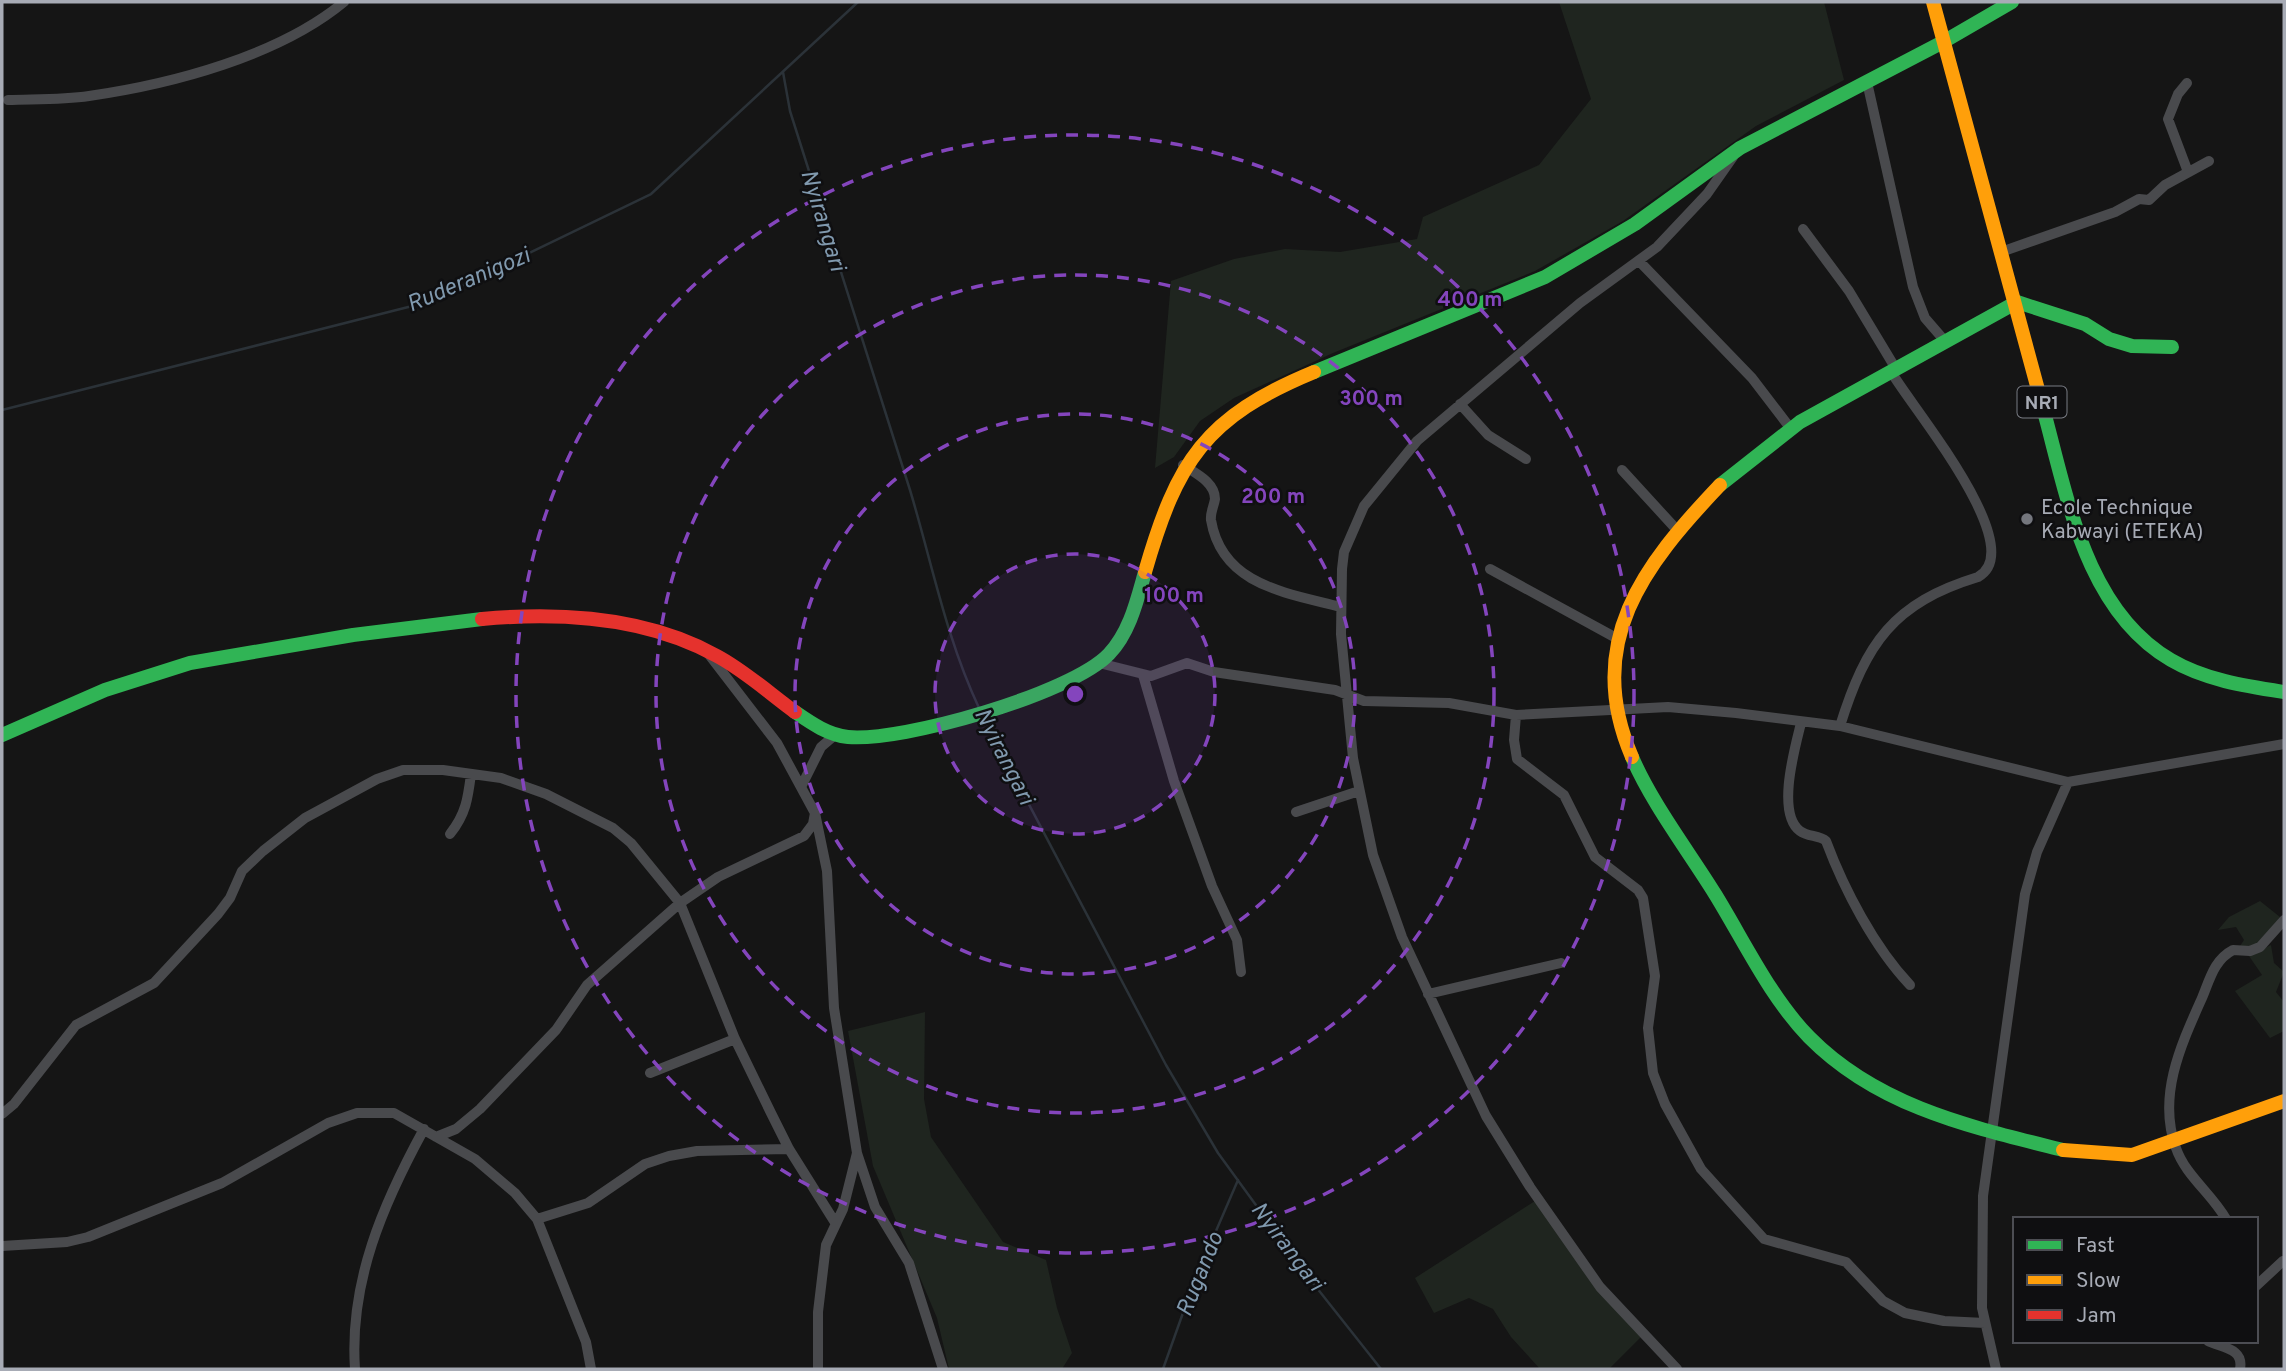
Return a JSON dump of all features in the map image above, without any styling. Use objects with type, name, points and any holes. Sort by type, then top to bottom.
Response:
[{"type":"main road","name":"NR1","points":[[1933,2],[2073,513],[2093,570],[2113,608],[2139,637],[2175,662],[2232,684],[2284,692]]},
{"type":"main road","points":[[2,735],[75,700],[189,662],[338,637],[469,620],[539,617],[606,621],[704,649],[774,694],[819,729],[835,735],[863,737],[962,716],[1026,697],[1099,663],[1125,631],[1183,465],[1216,427],[1258,397],[1545,277],[1634,224],[1740,148],[1943,42],[2012,2]]},
{"type":"main road","points":[[2172,347],[2132,346],[2109,339],[2085,324],[2017,302],[1819,410],[1727,477],[1661,550],[1625,615],[1618,639],[1613,682],[1615,710],[1623,740],[1636,765],[1778,997],[1807,1035],[1862,1082],[1890,1097],[1951,1122],[2077,1153],[2110,1157],[2132,1155],[2284,1101]]},
{"type":"street","points":[[8,100],[88,96],[195,72],[270,47],[344,2]]},
{"type":"street","points":[[1867,82],[1913,287],[1925,318],[1944,341]]},
{"type":"street","points":[[2187,83],[2178,94],[2168,119],[2188,172]]},
{"type":"street","points":[[1677,1369],[1600,1287],[1553,1223],[1486,1116],[1392,915],[1373,855],[1359,791],[1345,695],[1341,607],[1344,552],[1364,506],[1417,441],[1580,303],[1639,261],[1685,218],[1740,148]]},
{"type":"street","points":[[2001,252],[2115,212],[2139,199],[2149,200],[2165,185],[2209,161]]},
{"type":"street","points":[[1803,229],[1849,291],[1894,371],[1953,461],[1980,509],[1987,533],[1990,564],[1985,573],[1978,577],[1918,601],[1887,628],[1854,686],[1840,726]]},
{"type":"street","points":[[1639,261],[1752,377],[1790,429]]},
{"type":"street","points":[[1460,404],[1488,435],[1527,459]]},
{"type":"street","points":[[1183,465],[1212,487],[1215,497],[1211,519],[1223,550],[1233,565],[1249,579],[1274,590],[1341,607]]},
{"type":"street","points":[[1622,470],[1677,530]]},
{"type":"street","points":[[1490,569],[1618,639]]},
{"type":"street","points":[[704,649],[777,743],[815,813],[827,872],[834,1008],[857,1153],[874,1208],[909,1262],[943,1369]]},
{"type":"street","points":[[1099,663],[1156,676],[1186,663],[1214,672],[1335,690],[1364,701],[1449,703],[1516,715],[1668,707],[1840,726],[2068,782],[2284,744]]},
{"type":"street","points":[[1143,675],[1174,781],[1212,886],[1237,940],[1241,972]]},
{"type":"street","points":[[1516,715],[1514,740],[1517,760],[1564,795],[1595,856],[1638,890],[1643,898],[1656,976],[1648,1028],[1653,1073],[1665,1104],[1701,1169],[1764,1238],[1846,1262],[1882,1301],[1905,1313],[1944,1321],[1984,1323]]},
{"type":"street","points":[[1801,723],[1789,790],[1790,816],[1801,832],[1826,841],[1846,890],[1881,947],[1910,985]]},
{"type":"street","points":[[802,785],[821,747],[835,735]]},
{"type":"street","points":[[2,1114],[39,1073],[69,1031],[82,1021],[154,983],[230,898],[248,864],[305,818],[337,799],[403,770],[471,774],[501,778],[546,794],[614,828],[631,843],[680,904],[735,1039],[789,1149],[836,1224]]},
{"type":"street","points":[[450,834],[461,820],[468,804],[471,774]]},
{"type":"street","points":[[1996,1369],[1984,1323],[1981,1233],[1991,1132],[2025,894],[2040,843],[2068,782]]},
{"type":"street","points":[[1296,812],[1359,791]]},
{"type":"street","points":[[436,1137],[469,1120],[555,1030],[587,985],[680,904],[718,877],[804,836],[813,824],[815,813]]},
{"type":"street","points":[[2224,1217],[2188,1169],[2174,1141],[2169,1101],[2178,1053],[2217,964],[2233,950],[2250,951],[2260,947],[2284,919]]},
{"type":"street","points":[[1428,994],[1561,963]]},
{"type":"street","points":[[650,1073],[735,1039]]},
{"type":"street","points":[[2,1246],[67,1241],[103,1231],[222,1183],[328,1123],[357,1112],[394,1113],[475,1159],[515,1193],[537,1219],[586,1342],[592,1369]]},
{"type":"street","points":[[355,1369],[354,1329],[366,1264],[382,1215],[424,1129]]},
{"type":"street","points":[[537,1219],[588,1203],[645,1164],[669,1156],[697,1152],[789,1149]]},
{"type":"street","points":[[818,1369],[818,1312],[825,1250],[836,1224],[857,1153]]},
{"type":"street","points":[[2258,1284],[2283,1261]]},
{"type":"street","points":[[2214,1343],[2232,1349],[2239,1358],[2240,1369]]},
{"type":"shaded area","points":[[1559,2],[1824,2],[1844,80],[1756,126],[1623,221],[1535,271],[1333,353],[1234,398],[1200,421],[1174,457],[1155,468],[1171,281],[1234,259],[1285,249],[1340,252],[1417,239],[1423,217],[1539,165],[1591,99]]},
{"type":"shaded area","points":[[2260,901],[2280,917],[2256,946],[2240,946],[2244,940],[2236,927],[2218,930],[2229,917]]},
{"type":"shaded area","points":[[2271,945],[2274,963],[2284,972],[2276,992],[2284,1002],[2284,1031],[2270,1038],[2235,991],[2262,975],[2249,956]]},
{"type":"shaded area","points":[[925,1012],[924,1099],[931,1137],[1003,1242],[1046,1260],[1057,1308],[1072,1353],[1062,1369],[949,1369],[937,1318],[873,1166],[848,1031]]},
{"type":"shaded area","points":[[1535,1201],[1641,1337],[1609,1369],[1540,1369],[1511,1337],[1493,1309],[1469,1298],[1434,1313],[1415,1278]]},
{"type":"waterway","name":"Ruderanigozi","points":[[2,410],[428,302],[651,194],[858,2]]},
{"type":"waterway","name":"Nyirangari","points":[[783,72],[790,111],[910,490],[948,628],[979,708]]},
{"type":"waterway","name":"Nyirangari","points":[[983,717],[1166,1065],[1218,1153],[1309,1278],[1381,1369]]},
{"type":"waterway","name":"Rugando","points":[[1163,1369],[1194,1282],[1238,1180]]},
{"type":"traffic: fast","points":[[1314,372],[1545,277],[1635,224],[1740,148],[1943,42],[2012,2]]},
{"type":"traffic: fast","points":[[1720,485],[1800,422],[2017,302],[2085,324],[2109,339],[2132,346],[2172,347]]},
{"type":"traffic: fast","points":[[2043,408],[2071,513],[2099,581],[2118,612],[2142,638],[2184,667],[2226,681],[2284,692]]},
{"type":"traffic: fast","points":[[795,712],[834,734],[873,737],[906,732],[984,712],[1060,685],[1089,669],[1116,645],[1128,626],[1145,572]]},
{"type":"traffic: fast","points":[[2,735],[105,690],[190,663],[353,635],[482,619]]},
{"type":"traffic: fast","points":[[1632,757],[1660,809],[1715,894],[1770,987],[1809,1037],[1836,1061],[1895,1097],[1960,1123],[2063,1150]]},
{"type":"traffic: slow","points":[[1933,2],[2043,408]]},
{"type":"traffic: slow","points":[[1145,572],[1170,500],[1201,447],[1221,426],[1246,407],[1314,372]]},
{"type":"traffic: slow","points":[[1632,757],[1619,716],[1614,678],[1618,642],[1629,609],[1645,577],[1692,515],[1720,485]]},
{"type":"traffic: slow","points":[[2063,1150],[2132,1155],[2284,1101]]},
{"type":"traffic: jam","points":[[482,619],[572,617],[632,625],[662,633],[717,656],[795,712]]},
{"type":"place","name":"Ecole Technique Kabwayi (ETEKA)","points":[[2027,519]]}]
